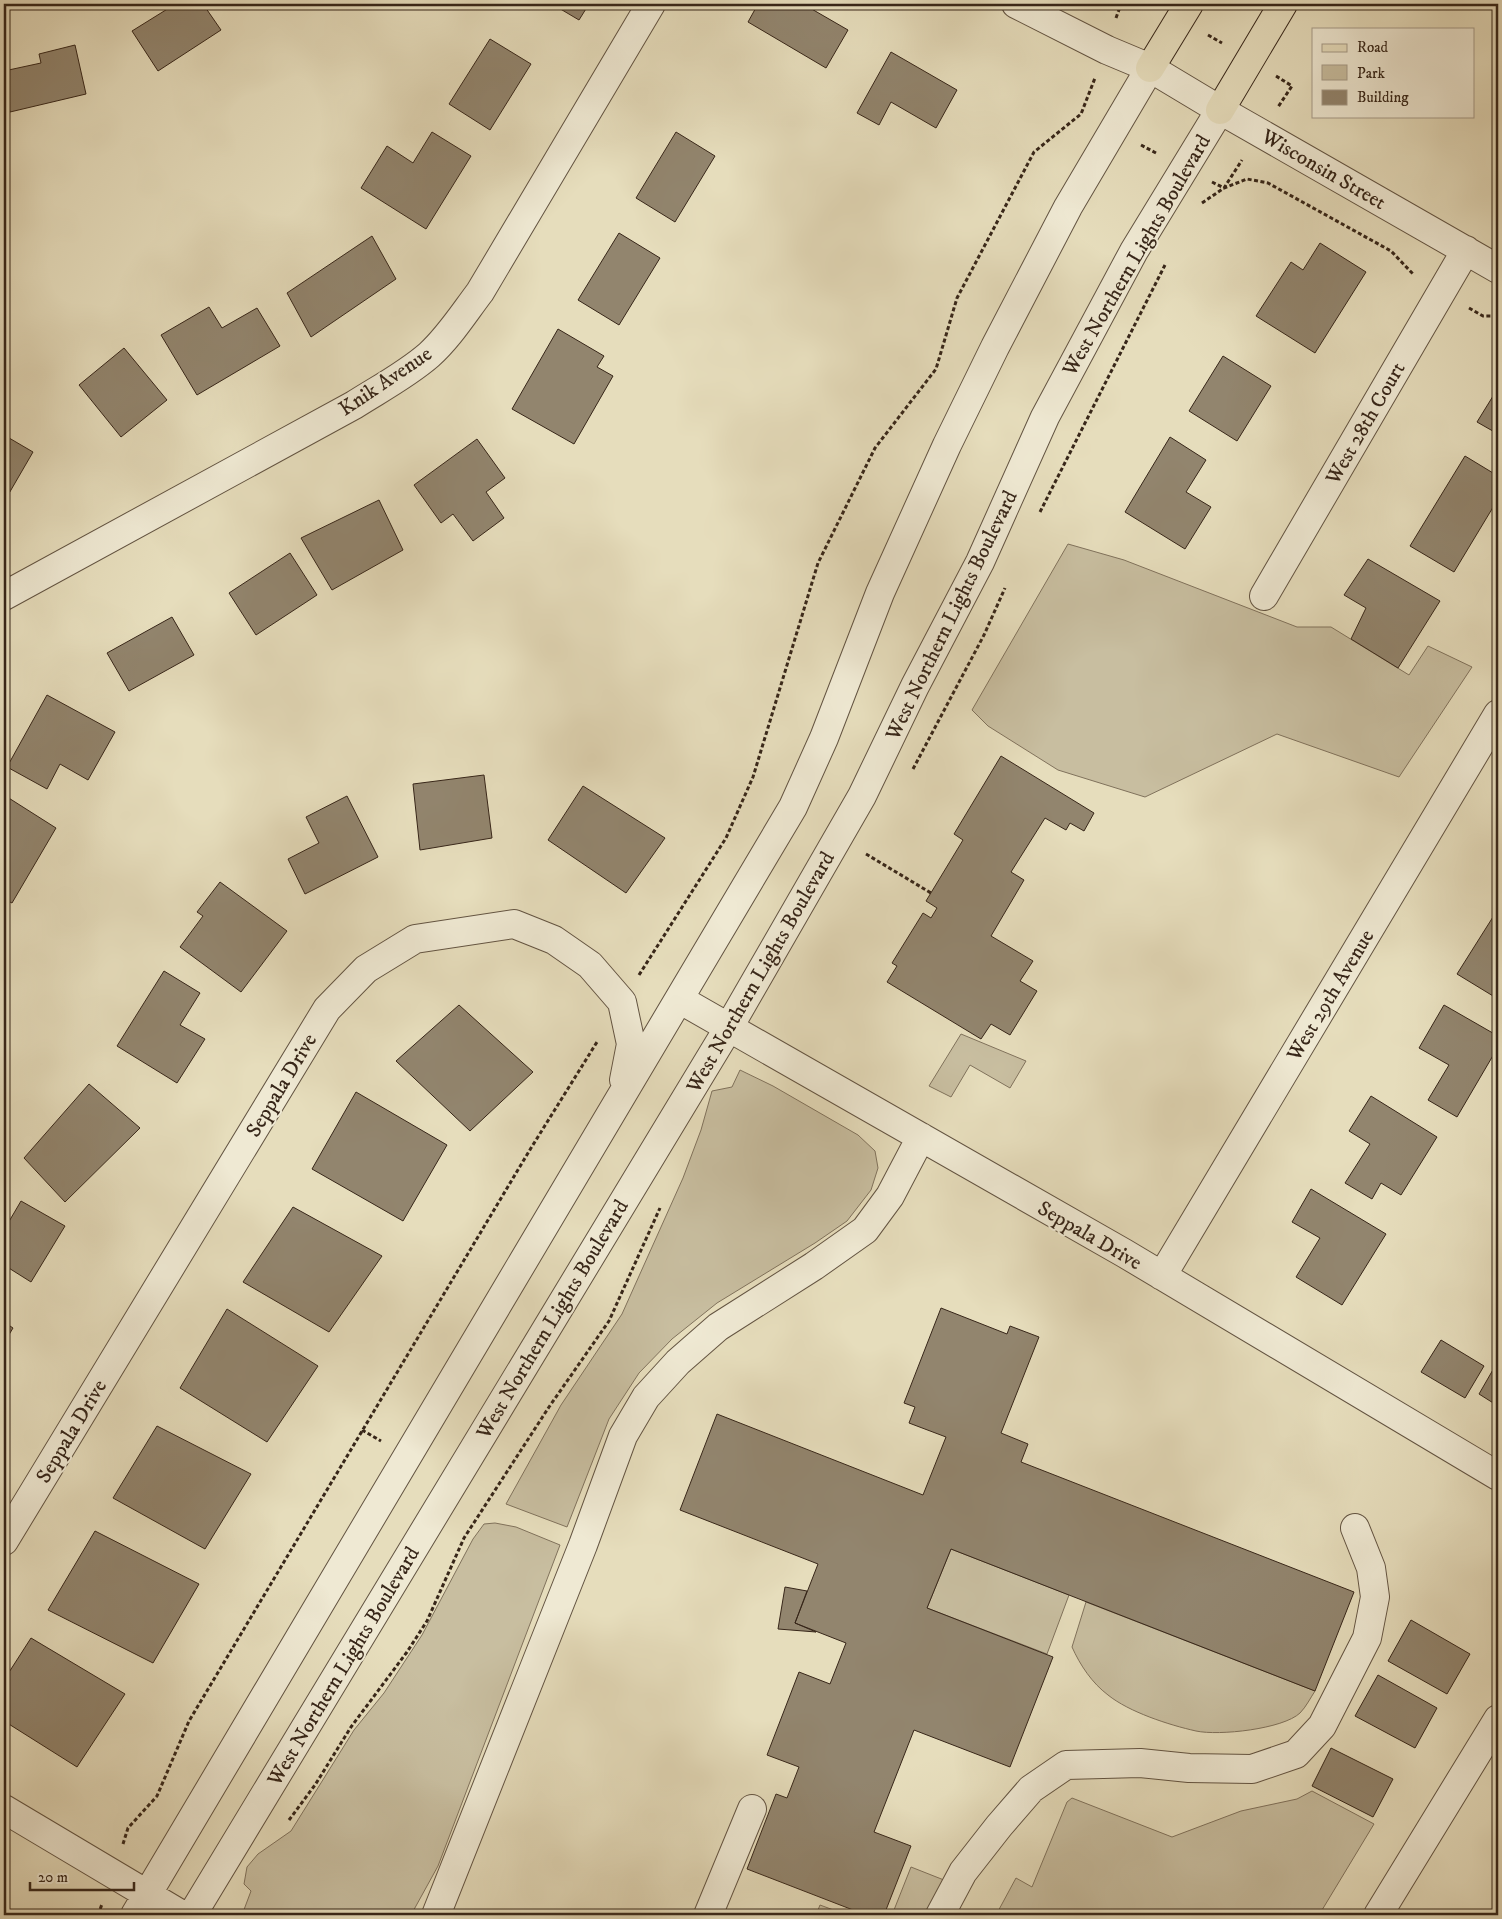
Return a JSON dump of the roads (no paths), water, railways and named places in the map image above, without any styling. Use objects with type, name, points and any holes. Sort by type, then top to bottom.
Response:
[{"type":"main road","points":[[1150,68],[1189,4]]},
{"type":"main road","name":"West Northern Lights Boulevard","points":[[1220,110],[1283,4]]},
{"type":"street","name":"Knik Avenue","points":[[4,596],[354,405],[429,355],[454,327],[480,292],[651,4]]},
{"type":"street","name":"Wisconsin Street","points":[[1016,4],[1107,50],[1150,68],[1498,269]]},
{"type":"street","points":[[141,1905],[793,807],[827,730],[880,593],[947,445],[1012,313],[1064,215],[1150,68]]},
{"type":"street","name":"West Northern Lights Boulevard","points":[[192,1915],[729,1027],[862,796],[915,686],[980,562],[1045,417],[1134,251],[1220,110]]},
{"type":"street","name":"West 28th Court","points":[[1264,596],[1466,250]]},
{"type":"street","name":"West 29th Avenue","points":[[1162,1276],[1498,714]]},
{"type":"street","name":"Seppala Drive","points":[[4,1541],[327,1008],[366,969],[415,939],[514,924],[554,940],[590,965],[622,1002],[631,1044],[621,1097]]},
{"type":"street","name":"Seppala Drive","points":[[679,999],[1162,1276],[1498,1476]]},
{"type":"street","points":[[436,1915],[583,1545],[622,1436],[646,1397],[678,1362],[718,1327],[814,1266],[865,1230],[890,1196],[921,1137]]},
{"type":"street","points":[[940,1915],[963,1872],[999,1826],[1031,1789],[1066,1765],[1140,1763],[1189,1768],[1252,1769],[1296,1754],[1322,1726],[1367,1638],[1375,1597],[1371,1568],[1355,1528]]},
{"type":"street","points":[[1378,1915],[1498,1720]]},
{"type":"street","points":[[4,1809],[141,1905],[182,1915]]},
{"type":"street","points":[[708,1915],[752,1809]]}]
